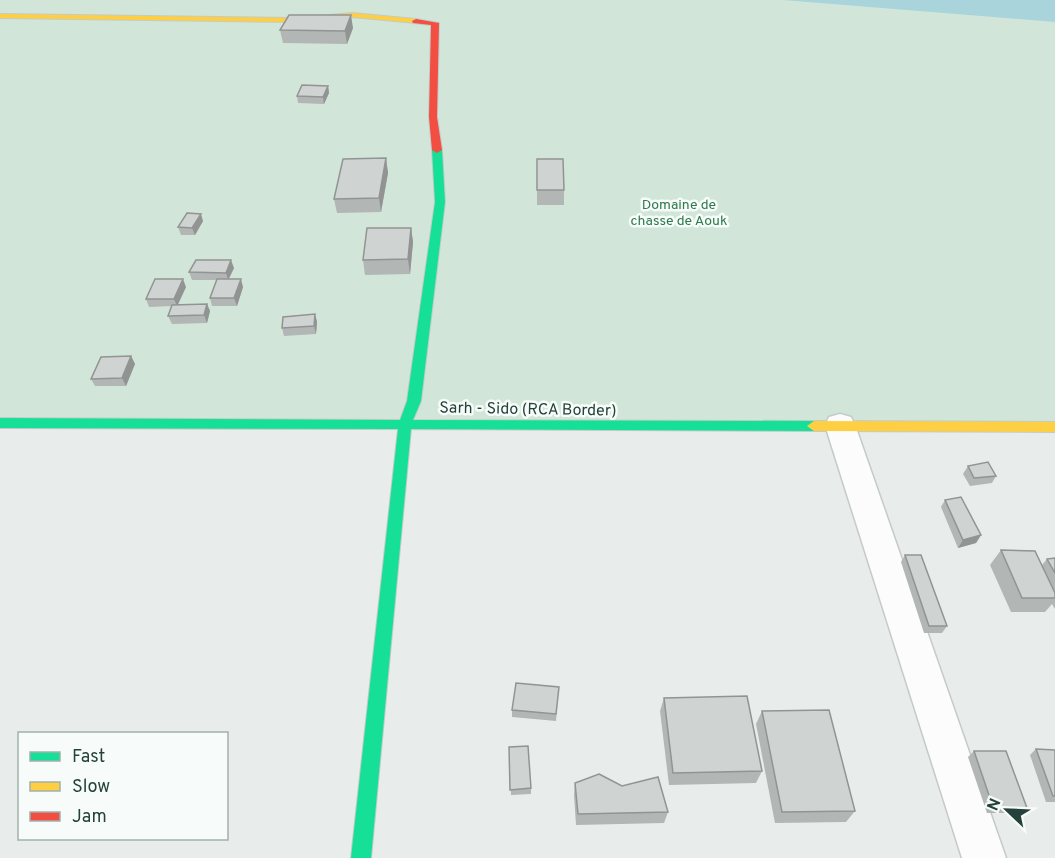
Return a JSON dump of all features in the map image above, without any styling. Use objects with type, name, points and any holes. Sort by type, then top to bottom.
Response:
[{"type":"street","points":[[0,16],[296,20],[352,15],[435,22],[433,117],[440,178],[440,202],[414,401],[405,423],[361,858]]},
{"type":"street","name":"Sarh - Sido (RCA Border)","points":[[0,423],[1055,427]]},
{"type":"street","points":[[840,425],[984,858]]},
{"type":"green space","name":"Domaine de chasse de Aouk","points":[[0,0],[1055,0],[1055,426],[0,423]]},
{"type":"water","points":[[783,0],[1055,0],[1055,22]]},
{"type":"building","points":[[289,15],[351,15],[345,31],[280,30]]},
{"type":"building","points":[[302,85],[328,86],[323,97],[297,96]]},
{"type":"building","points":[[386,158],[379,198],[334,199],[343,159]]},
{"type":"building","points":[[537,159],[563,159],[564,190],[537,190]]},
{"type":"building","points":[[187,213],[201,214],[192,228],[178,227]]},
{"type":"building","points":[[367,228],[411,228],[408,259],[363,260]]},
{"type":"building","points":[[196,260],[231,260],[226,273],[189,272]]},
{"type":"building","points":[[155,279],[183,279],[174,299],[146,299]]},
{"type":"building","points":[[217,279],[241,279],[234,298],[210,298]]},
{"type":"building","points":[[207,304],[204,315],[168,316],[172,305]]},
{"type":"building","points":[[315,314],[314,326],[282,328],[283,317]]},
{"type":"building","points":[[131,356],[122,378],[91,379],[101,357]]},
{"type":"building","points":[[988,462],[996,476],[974,478],[968,466]]},
{"type":"building","points":[[961,497],[981,535],[963,540],[945,500]]},
{"type":"building","points":[[1001,550],[1035,551],[1055,593],[1055,598],[1022,598]]},
{"type":"building","points":[[905,555],[921,555],[947,626],[929,626]]},
{"type":"building","points":[[1055,558],[1055,573],[1047,559]]},
{"type":"building","points":[[516,683],[559,687],[556,714],[512,710]]},
{"type":"building","points":[[747,696],[762,771],[673,773],[664,698]]},
{"type":"building","points":[[829,710],[855,811],[782,812],[762,711]]},
{"type":"building","points":[[528,746],[531,788],[510,790],[509,747]]},
{"type":"building","points":[[1036,749],[1055,750],[1055,796],[1053,796]]},
{"type":"building","points":[[974,751],[1006,751],[1027,808],[993,807]]},
{"type":"building","points":[[599,774],[622,786],[658,777],[668,812],[578,814],[575,783]]},
{"type":"traffic: fast","points":[[361,858],[405,424],[414,401],[440,202],[437,150]]},
{"type":"traffic: fast","points":[[0,423],[814,426]]},
{"type":"traffic: slow","points":[[0,16],[296,20],[352,15],[416,21]]},
{"type":"traffic: slow","points":[[814,426],[1055,427]]},
{"type":"traffic: jam","points":[[416,21],[435,23],[433,117],[437,150]]}]
